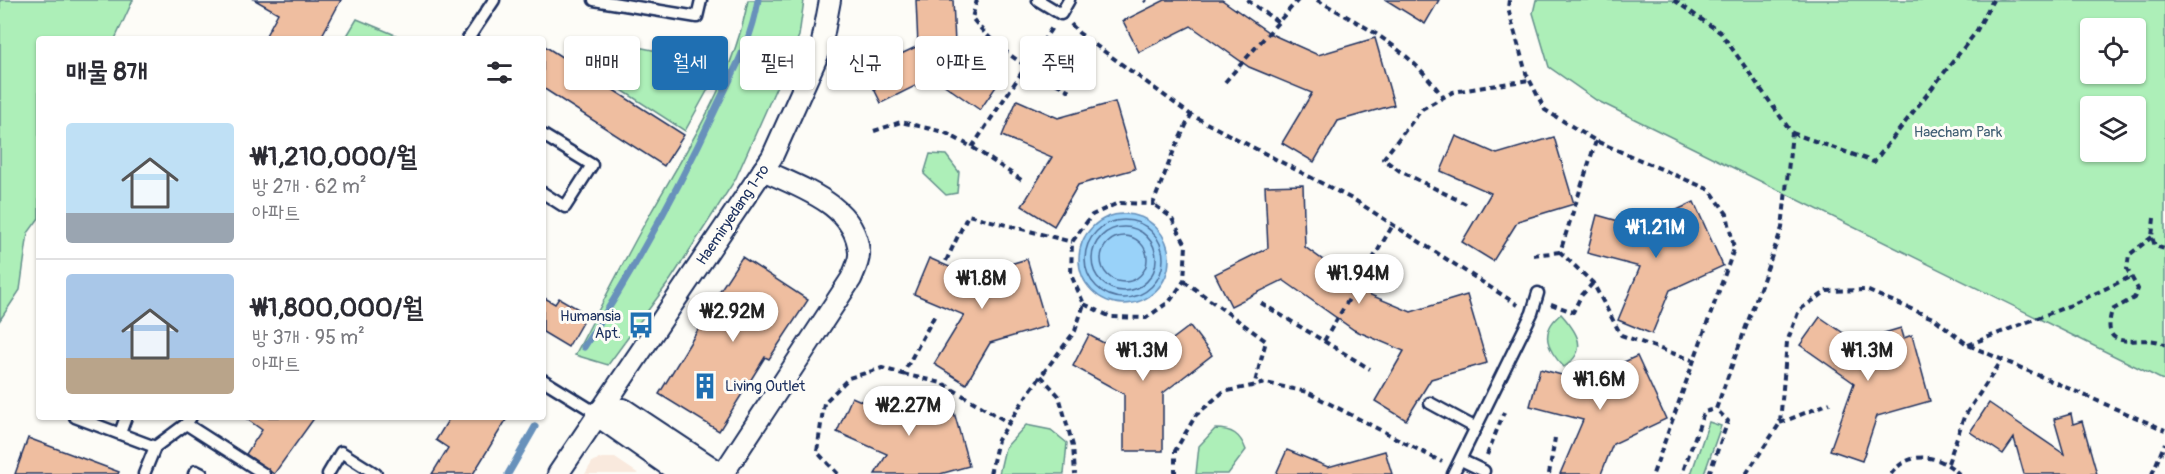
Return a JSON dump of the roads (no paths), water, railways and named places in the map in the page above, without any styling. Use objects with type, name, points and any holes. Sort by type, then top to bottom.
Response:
[{"type":"street","name":"Haemiryedang 1-ro","points":[[558,474],[772,157],[821,48],[830,0]]},
{"type":"street","points":[[597,414],[624,411],[721,474],[851,279],[860,253],[849,221],[827,201],[763,171]]},
{"type":"street","points":[[597,414],[684,474]]},
{"type":"lane","points":[[594,0],[697,17],[701,0]]},
{"type":"lane","points":[[1038,0],[1061,14],[1069,0]]},
{"type":"lane","points":[[470,36],[490,1]]},
{"type":"lane","points":[[546,137],[592,165],[565,207],[546,196]]},
{"type":"lane","points":[[1484,471],[1457,468],[1532,313],[1538,293]]},
{"type":"lane","points":[[546,382],[597,414]]},
{"type":"lane","points":[[1430,403],[1476,428]]},
{"type":"lane","points":[[83,420],[155,447]]},
{"type":"lane","points":[[120,434],[125,420]]},
{"type":"lane","points":[[144,474],[155,447],[189,421],[258,472]]},
{"type":"lane","points":[[328,474],[341,452],[376,474]]},
{"type":"lane","points":[[194,474],[196,471],[202,474]]},
{"type":"water","points":[[1115,214],[1133,214],[1149,221],[1162,234],[1169,250],[1169,268],[1162,284],[1149,297],[1133,304],[1115,304],[1099,297],[1086,284],[1079,268],[1079,250],[1086,234],[1099,221]]},
{"type":"waterway","points":[[584,347],[638,259],[687,168],[742,54],[758,0]]},
{"type":"waterway","points":[[508,474],[535,427]]},
{"type":"place","name":"Humansia Apt.","points":[[641,325]]},
{"type":"place","name":"Living Outlet","points":[[705,386]]},
{"type":"park label","name":"Haecham Park","points":[[1958,132]]}]
